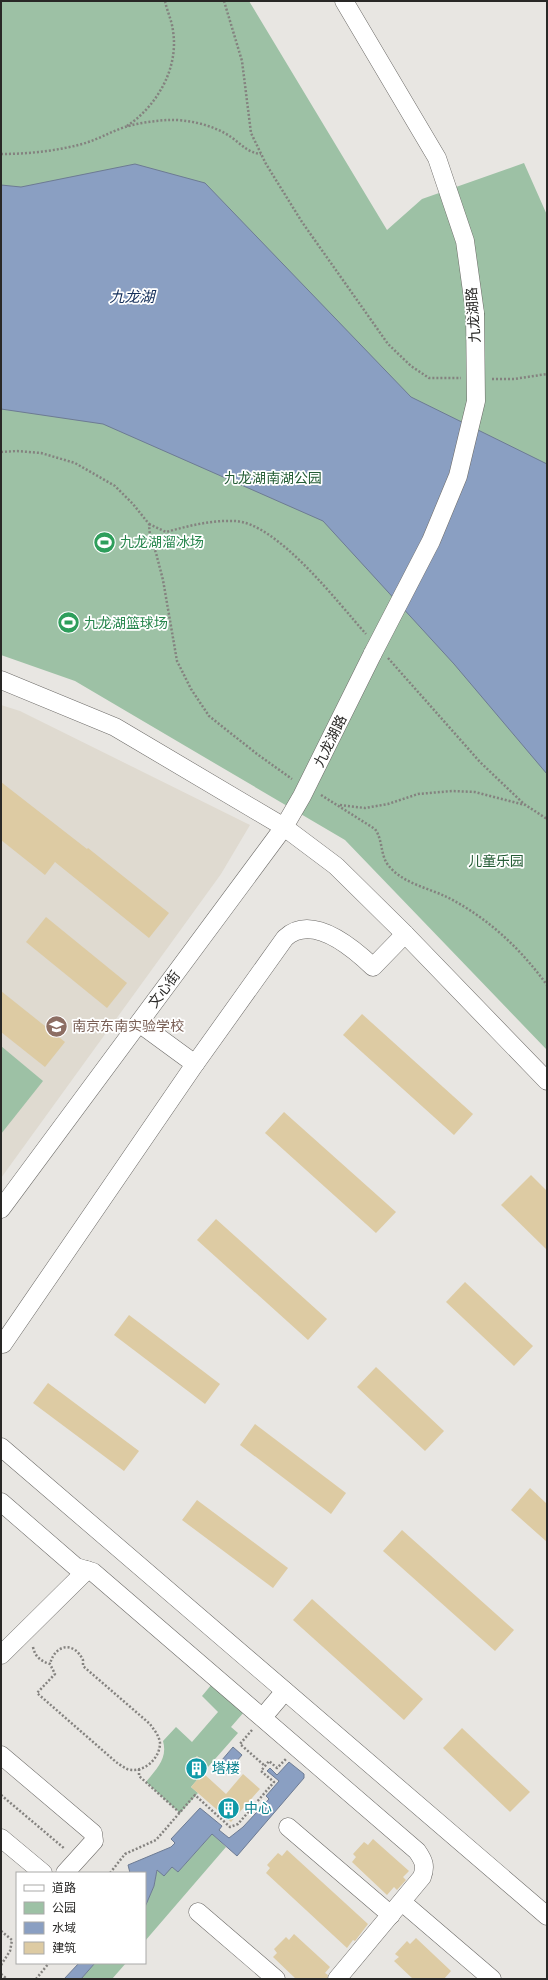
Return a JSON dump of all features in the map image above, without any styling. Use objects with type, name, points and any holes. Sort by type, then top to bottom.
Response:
[{"type":"street","name":"九龙湖路","points":[[284,827],[302,796],[431,541],[458,476],[476,401],[475,312],[465,241],[437,158],[344,1]]},
{"type":"street","points":[[1,680],[115,727],[284,827],[336,866],[405,934],[547,1081]]},
{"type":"street","name":"文心街","points":[[1,1209],[284,827]]},
{"type":"street","points":[[1,1342],[3,1344],[195,1064],[285,938],[293,931],[313,929],[334,937],[360,955],[373,967],[405,934]]},
{"type":"street","points":[[139,1023],[195,1064]]},
{"type":"street","points":[[1,1447],[547,1916]]},
{"type":"street","points":[[1,1502],[76,1567],[93,1572],[263,1717],[417,1851],[423,1859],[425,1868],[422,1877],[337,1979]]},
{"type":"street","points":[[1,1655],[87,1570]]},
{"type":"street","points":[[263,1717],[285,1691]]},
{"type":"street","points":[[1,1755],[93,1833],[94,1841],[66,1872]]},
{"type":"street","points":[[288,1827],[492,1979]]},
{"type":"street","points":[[1,1838],[42,1872]]},
{"type":"street","points":[[198,1912],[276,1979]]},
{"type":"path","points":[[1,154],[30,153],[83,144],[125,127],[140,117],[151,105],[161,90],[169,72],[173,51],[173,31],[165,1]]},
{"type":"path","points":[[224,1],[242,61],[251,133],[302,222],[388,344],[411,366],[429,378],[468,378]]},
{"type":"path","points":[[125,127],[167,120],[197,123],[217,129],[230,136],[252,153],[262,154]]},
{"type":"path","points":[[491,379],[514,379],[547,374]]},
{"type":"path","points":[[1,452],[41,453],[75,462],[116,486],[133,504],[149,524],[150,537],[163,580],[177,661],[191,689],[209,716],[257,754],[296,781]]},
{"type":"path","points":[[338,805],[365,808],[388,804],[418,794],[452,791],[475,792],[526,806]]},
{"type":"path","points":[[319,794],[375,828],[381,837],[384,857],[389,866],[416,885],[447,897],[494,927],[513,943],[531,962],[547,985]]},
{"type":"path","points":[[29,1628],[39,1638],[32,1644],[34,1653],[42,1661],[50,1664]]},
{"type":"path","points":[[66,1647],[77,1651],[83,1660],[83,1666],[150,1724],[157,1733],[160,1743],[154,1760],[147,1766],[139,1769],[127,1769],[116,1762],[37,1693],[55,1674],[50,1664],[52,1657],[60,1648],[66,1647]]},
{"type":"path","points":[[263,1717],[240,1744],[265,1766]]},
{"type":"path","points":[[111,1872],[125,1854],[156,1840],[195,1795],[230,1827],[238,1824],[274,1782],[261,1771],[269,1761],[277,1768],[289,1755]]},
{"type":"path","points":[[139,1769],[139,1776],[180,1813]]},
{"type":"path","points":[[1,1795],[77,1860]]},
{"type":"path","points":[[1,1931],[12,1940],[10,1951],[1,1965]]},
{"type":"path","points":[[36,1979],[48,1964]]},
{"type":"path","points":[[1,1974],[7,1979]]},
{"type":"shaded area","name":"南京东南实验学校","points":[[1,705],[20,711],[250,825],[221,874],[1,1178]]},
{"type":"green space","name":"九龙湖南湖公园","points":[[1,1],[249,1],[387,230],[422,199],[524,163],[547,215],[547,1050],[345,840],[75,681],[1,655]]},
{"type":"green space","points":[[1,1046],[43,1081],[1,1134]]},
{"type":"green space","points":[[212,1684],[244,1712],[231,1727],[238,1733],[208,1767],[197,1756],[185,1769],[197,1780],[191,1787],[198,1793],[180,1813],[146,1782],[160,1763],[164,1753],[163,1741],[176,1727],[192,1742],[218,1712],[202,1696]]},
{"type":"green space","points":[[212,1834],[226,1847],[146,1940],[146,1905],[154,1886],[157,1870],[172,1867],[178,1872]]},
{"type":"green space","points":[[94,1964],[125,1964],[112,1979],[81,1979]]},
{"type":"water","name":"九龙湖","points":[[135,164],[205,183],[411,397],[547,464],[547,774],[454,664],[323,521],[103,424],[1,409],[1,185],[21,187]]},
{"type":"water","points":[[233,1747],[242,1755],[225,1775],[216,1767]]},
{"type":"water","points":[[289,1762],[304,1774],[304,1778],[237,1856],[212,1834],[178,1872],[172,1867],[164,1876],[157,1870],[154,1886],[146,1905],[146,1872],[130,1872],[128,1865],[171,1847],[175,1843],[171,1839],[200,1808],[222,1826],[219,1830],[229,1838],[243,1827],[269,1799],[266,1796],[279,1781],[267,1771],[270,1768],[277,1775]]},
{"type":"water","points":[[78,1964],[94,1964],[81,1979],[64,1979]]},
{"type":"building","points":[[1,782],[87,849],[88,848],[169,913],[149,938],[55,862],[45,875],[1,840]]},
{"type":"building","points":[[46,917],[127,983],[107,1008],[26,942]]},
{"type":"building","points":[[1,991],[65,1042],[45,1067],[1,1032]]},
{"type":"building","points":[[362,1014],[473,1114],[454,1135],[343,1035]]},
{"type":"building","points":[[284,1112],[396,1212],[376,1233],[265,1133]]},
{"type":"building","points":[[531,1175],[547,1191],[547,1250],[501,1205]]},
{"type":"building","points":[[216,1219],[327,1319],[308,1340],[197,1240]]},
{"type":"building","points":[[465,1282],[533,1346],[514,1366],[446,1302]]},
{"type":"building","points":[[129,1315],[220,1384],[205,1404],[114,1335]]},
{"type":"building","points":[[376,1367],[444,1431],[425,1451],[357,1387]]},
{"type":"building","points":[[48,1383],[139,1451],[124,1471],[33,1403]]},
{"type":"building","points":[[255,1424],[346,1493],[331,1514],[240,1445]]},
{"type":"building","points":[[530,1488],[547,1504],[547,1542],[511,1510]]},
{"type":"building","points":[[197,1500],[288,1568],[273,1588],[182,1520]]},
{"type":"building","points":[[402,1530],[514,1630],[495,1651],[383,1551]]},
{"type":"building","points":[[312,1599],[423,1699],[404,1720],[293,1620]]},
{"type":"building","points":[[462,1728],[530,1792],[510,1812],[443,1748]]},
{"type":"building","name":"中心","points":[[197,1756],[208,1767],[203,1773],[226,1794],[243,1774],[260,1789],[231,1822],[191,1787],[197,1780],[185,1769]]},
{"type":"building","points":[[373,1839],[409,1871],[403,1877],[406,1880],[397,1890],[394,1887],[387,1895],[352,1862],[356,1857],[353,1854],[364,1842],[368,1845]]},
{"type":"building","points":[[287,1850],[368,1924],[355,1941],[353,1940],[347,1948],[266,1873],[270,1868],[267,1865],[278,1853],[282,1856]]},
{"type":"building","points":[[294,1934],[330,1967],[325,1973],[328,1975],[327,1979],[296,1979],[273,1957],[277,1953],[274,1949],[286,1937],[289,1940]]},
{"type":"building","points":[[416,1938],[451,1971],[444,1979],[413,1979],[394,1961],[399,1957],[395,1954],[407,1941],[410,1944]]},
{"type":"place","name":"九龙湖溜冰场","points":[[105,542]]},
{"type":"place","name":"九龙湖篮球场","points":[[69,623]]},
{"type":"place","name":"南京东南实验学校","points":[[56,1026]]},
{"type":"place","name":"塔楼","points":[[197,1768]]},
{"type":"place","name":"中心","points":[[229,1808]]},
{"type":"park label","name":"儿童乐园","points":[[496,861]]}]
